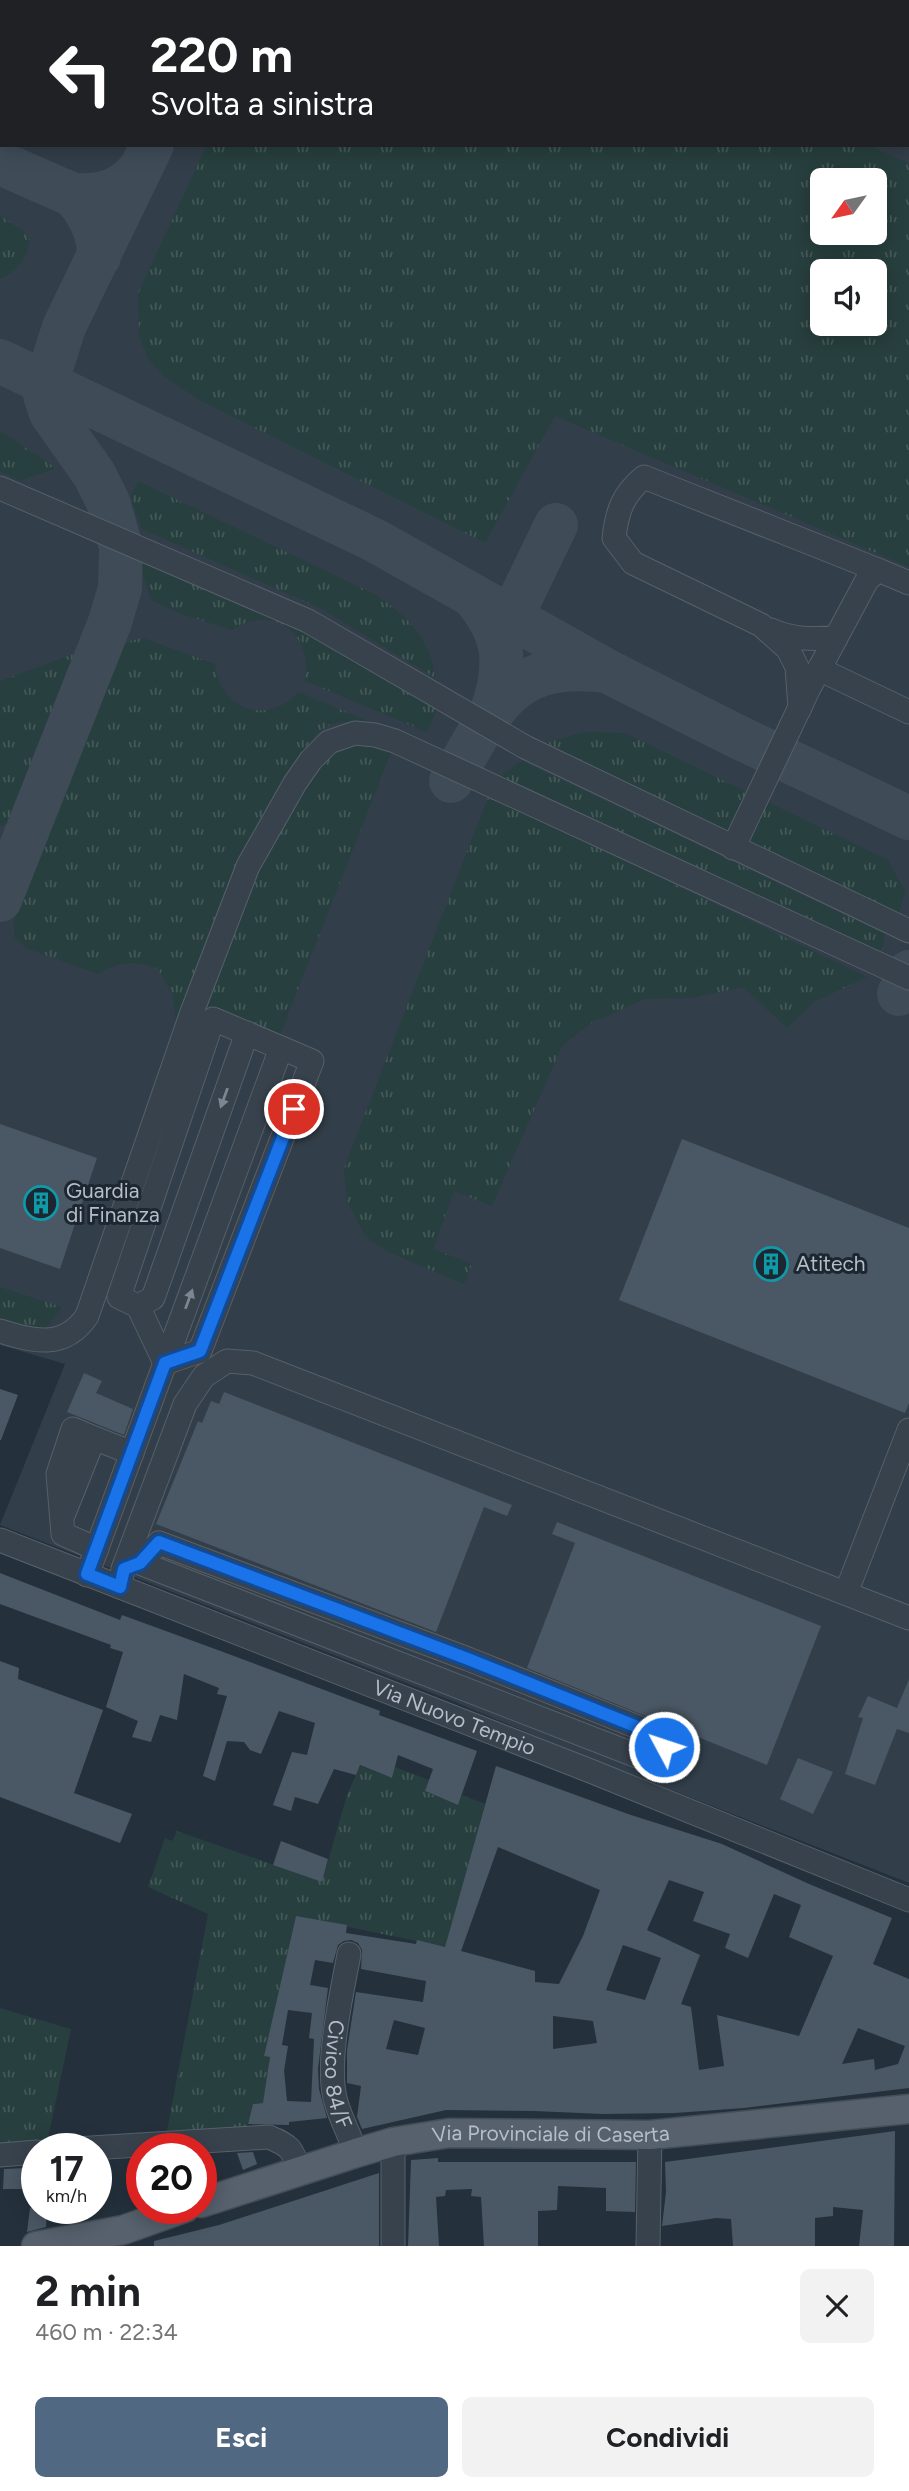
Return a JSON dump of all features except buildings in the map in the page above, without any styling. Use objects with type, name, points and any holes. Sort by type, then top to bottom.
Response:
[{"type":"main road","name":"Via Provinciale di Caserta","points":[[217,2198],[356,2152],[393,2142],[449,2133],[650,2135],[909,2109]]},
{"type":"main road","points":[[36,2246],[125,2238],[153,2224]]},
{"type":"street","points":[[836,638],[806,639],[784,636],[633,563],[614,538],[616,518],[629,489],[643,477],[909,583]]},
{"type":"street","points":[[0,488],[308,621],[525,747],[909,931]]},
{"type":"street","points":[[733,848],[819,669],[867,580],[878,570]]},
{"type":"street","points":[[761,625],[788,649],[797,667],[800,708]]},
{"type":"street","points":[[819,669],[909,712]]},
{"type":"street","points":[[0,1331],[35,1342],[62,1337],[78,1328],[87,1316],[192,1012],[248,866],[295,783],[329,741],[355,733],[395,741],[909,978]]},
{"type":"street","points":[[214,1019],[312,1061],[200,1351],[165,1363],[138,1306],[119,1297],[214,1019]]},
{"type":"street","points":[[138,1306],[153,1298],[247,1033]]},
{"type":"street","points":[[87,1574],[281,1048]]},
{"type":"street","points":[[128,1573],[185,1404],[204,1376],[227,1361],[253,1363],[909,1618]]},
{"type":"street","points":[[846,1593],[909,1430]]},
{"type":"street","points":[[97,1549],[63,1534],[61,1520],[94,1438],[132,1453]]},
{"type":"street","name":"Via Nuovo Tempio","points":[[0,1540],[87,1574],[128,1573],[593,1772],[909,1900]]},
{"type":"street","points":[[159,1542],[468,1659],[665,1738],[664,1747],[645,1759],[128,1573],[159,1542]]},
{"type":"street","name":"Civico 84/F","points":[[349,1954],[333,2068],[335,2099],[356,2152]]},
{"type":"street","points":[[648,2246],[650,2135]]},
{"type":"street","points":[[112,2147],[270,2137],[287,2144],[299,2170]]},
{"type":"street","points":[[393,2142],[393,2246]]},
{"type":"street","points":[[0,2154],[21,2153]]},
{"type":"shaded area","points":[[0,147],[909,147],[909,1883],[0,1525],[65,1364],[0,1345]]},
{"type":"green space","points":[[206,147],[872,147],[909,164],[909,567],[555,416],[485,543],[201,401],[165,377],[148,359],[139,335],[138,293]]},
{"type":"green space","points":[[0,216],[23,231],[30,240],[20,264],[0,279]]},
{"type":"green space","points":[[0,431],[56,468],[20,481],[0,471]]},
{"type":"green space","points":[[138,481],[376,595],[416,629],[428,651],[435,678],[322,609],[142,529],[130,497]]},
{"type":"green space","points":[[141,560],[300,629],[437,709],[427,732],[305,681],[303,649],[287,627],[275,621],[247,622],[232,630],[181,614],[151,600]]},
{"type":"green space","points":[[143,638],[215,664],[218,680],[225,692],[246,708],[273,709],[286,703],[298,692],[370,722],[329,725],[315,735],[294,763],[245,852],[176,1022],[173,996],[158,969],[127,963],[98,974],[26,948],[15,938],[13,923],[121,648],[130,641]]},
{"type":"green space","points":[[76,653],[11,822],[0,826],[0,681]]},
{"type":"green space","points":[[584,732],[625,733],[888,860],[905,891],[899,914],[546,743]]},
{"type":"green space","points":[[363,741],[392,750],[280,1035],[204,1006],[255,877],[292,807],[326,758],[345,742]]},
{"type":"green space","points":[[522,761],[885,934],[883,946],[878,955],[500,781],[503,774]]},
{"type":"green space","points":[[489,795],[867,977],[814,1002],[787,1028],[743,987],[692,998],[645,999],[591,1023],[562,1046],[492,1206],[454,1191],[433,1249],[472,1264],[464,1284],[386,1251],[365,1236],[347,1201],[344,1168]]},
{"type":"green space","points":[[0,1287],[62,1307],[42,1333],[0,1328]]},
{"type":"green space","points":[[360,1766],[392,1778],[395,1767],[429,1780],[426,1792],[458,1805],[462,1795],[485,1804],[445,1947],[296,1916],[264,2056],[286,2059],[284,2075],[263,2103],[253,2104],[245,2133],[167,2133],[208,1914],[148,1887],[165,1838],[172,1841],[177,1831],[322,1882],[347,1795]]},
{"type":"green space","points":[[0,2008],[71,2029],[49,2133],[21,2133],[21,2145],[0,2147]]},
{"type":"taxiway","points":[[0,900],[110,622],[120,588],[121,547],[108,502],[94,474],[51,413],[45,395],[64,327],[151,147]]},
{"type":"taxiway","points":[[0,163],[73,195]]},
{"type":"taxiway","points":[[99,257],[92,223],[73,195],[112,191],[128,181],[142,166]]},
{"type":"taxiway","points":[[0,361],[376,541],[607,671],[909,818]]},
{"type":"taxiway","points":[[512,616],[556,525]]},
{"type":"taxiway","points":[[472,595],[492,624],[501,652],[500,682],[490,716]]},
{"type":"taxiway","points":[[451,781],[493,711],[508,694],[526,681],[547,673],[573,669],[606,671]]},
{"type":"taxiway","points":[[899,994],[909,972]]},
{"type":"place","name":"Guardia di Finanza","points":[[41,1203]]},
{"type":"place","name":"Atitech","points":[[771,1264]]},
{"type":"route","points":[[294,1109],[200,1351],[165,1363],[87,1574],[120,1587],[124,1569],[140,1563],[159,1542],[468,1659],[665,1738],[664,1747]]}]
